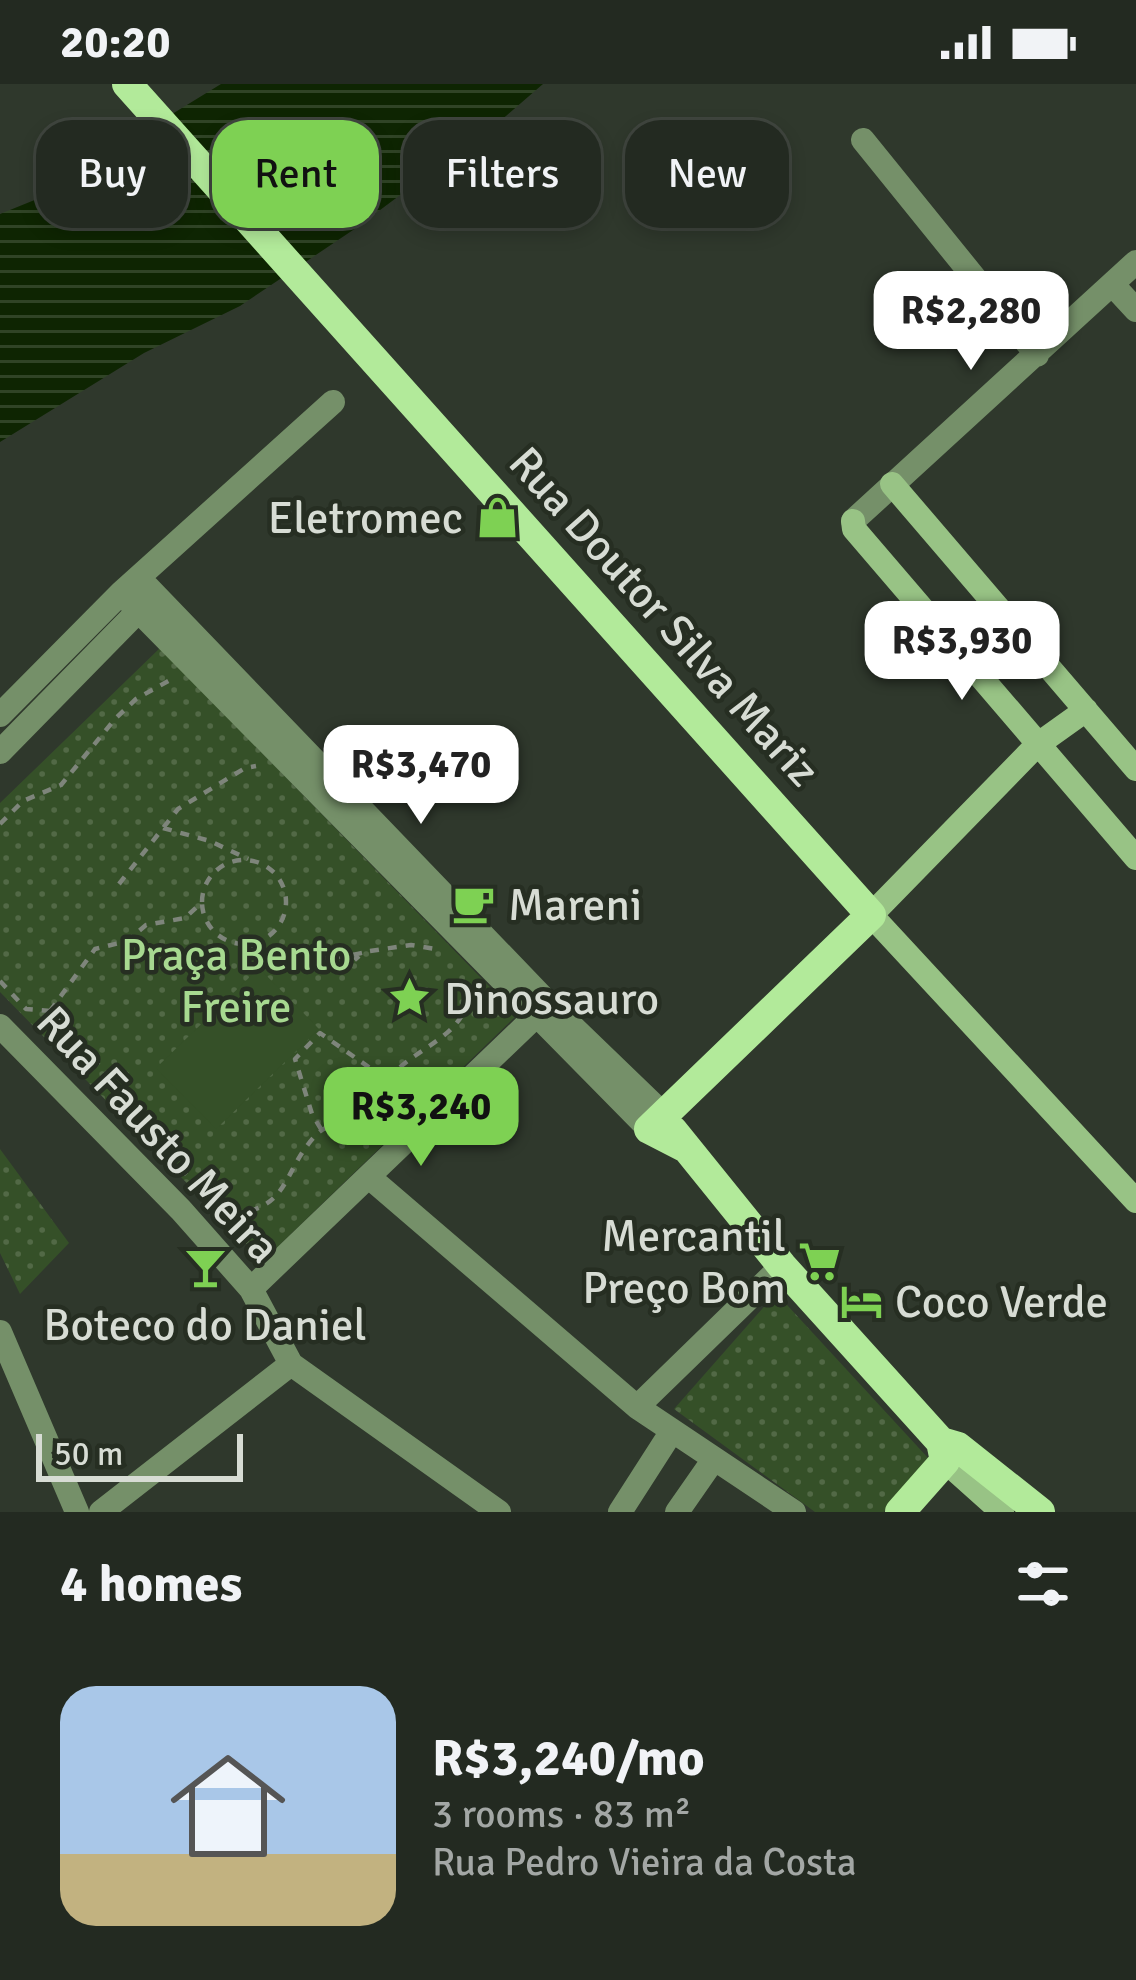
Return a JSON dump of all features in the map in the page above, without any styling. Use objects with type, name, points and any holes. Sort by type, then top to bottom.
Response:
[{"type":"main road","name":"Rua Doutor Silva Mariz","points":[[128,86],[321,299],[372,366],[872,915]]},
{"type":"main road","points":[[872,915],[656,1122],[684,1147],[782,1266],[948,1450],[1040,1512]]},
{"type":"main road","points":[[900,1512],[948,1450]]},
{"type":"street","points":[[863,140],[1037,355]]},
{"type":"street","points":[[1136,262],[853,521],[854,529],[1136,858]]},
{"type":"street","points":[[1112,284],[1136,310]]},
{"type":"street","points":[[0,715],[138,594],[334,402]]},
{"type":"street","points":[[892,484],[1136,769]]},
{"type":"street","points":[[0,752],[138,594]]},
{"type":"street","points":[[138,594],[656,1122]]},
{"type":"street","points":[[872,915],[1037,745],[1086,710]]},
{"type":"street","name":"Rua Doutor Silva Mariz","points":[[872,915],[1136,1202]]},
{"type":"street","points":[[251,1288],[542,1010]]},
{"type":"street","name":"Rua Fausto Meira","points":[[0,1026],[251,1288],[291,1364]]},
{"type":"street","points":[[370,1177],[637,1407],[794,1512]]},
{"type":"street","points":[[637,1407],[782,1266]]},
{"type":"street","points":[[0,1332],[77,1512]]},
{"type":"street","points":[[101,1512],[291,1364],[499,1512]]},
{"type":"street","points":[[620,1512],[672,1431]]},
{"type":"street","points":[[948,1450],[1002,1512]]},
{"type":"street","points":[[677,1512],[714,1459]]},
{"type":"path","points":[[0,824],[23,801],[62,785],[136,699],[166,679],[181,683]]},
{"type":"path","points":[[119,884],[178,809],[245,768],[262,765],[248,751]]},
{"type":"path","points":[[164,828],[210,841],[276,875],[286,902],[280,924],[270,935],[245,944]]},
{"type":"path","points":[[50,1011],[95,950],[127,941],[146,925],[185,918],[201,903],[215,870],[228,862],[251,860]]},
{"type":"path","points":[[201,903],[212,930],[230,942],[292,958],[323,961],[411,945],[448,952],[433,937]]},
{"type":"path","points":[[341,972],[370,951]]},
{"type":"path","points":[[0,981],[26,1009],[50,1011],[150,1122],[150,1137],[226,1214],[260,1209],[278,1197],[321,1130],[361,1117],[392,1075],[410,1058],[442,1040],[469,1000],[469,981]]},
{"type":"path","points":[[321,1130],[295,1059],[320,1034],[370,1068],[392,1075]]},
{"type":"green space","name":"Praça Bento Freire","points":[[160,648],[517,1015],[263,1261],[0,992],[0,803]]},
{"type":"green space","points":[[259,968],[319,1029],[216,1129],[156,1068]]},
{"type":"green space","points":[[0,1149],[69,1243],[20,1294],[0,1253]]},
{"type":"green space","points":[[776,1293],[929,1459],[884,1512],[815,1512],[674,1409]]},
{"type":"shaded area","points":[[221,84],[543,84],[501,120],[403,120],[403,193],[379,211],[379,120],[212,120],[212,228],[356,228],[240,306],[144,353],[0,442],[0,214],[36,199],[36,228],[188,228],[188,120],[162,120]]},
{"type":"place","name":"Eletromec","points":[[497,517]]},
{"type":"place","name":"Mareni","points":[[474,904]]},
{"type":"place","name":"Dinossauro","points":[[410,998]]},
{"type":"place","name":"Mercantil Preço Bom","points":[[820,1261]]},
{"type":"place","name":"Boteco do Daniel","points":[[205,1268]]},
{"type":"place","name":"Coco Verde","points":[[861,1301]]}]
